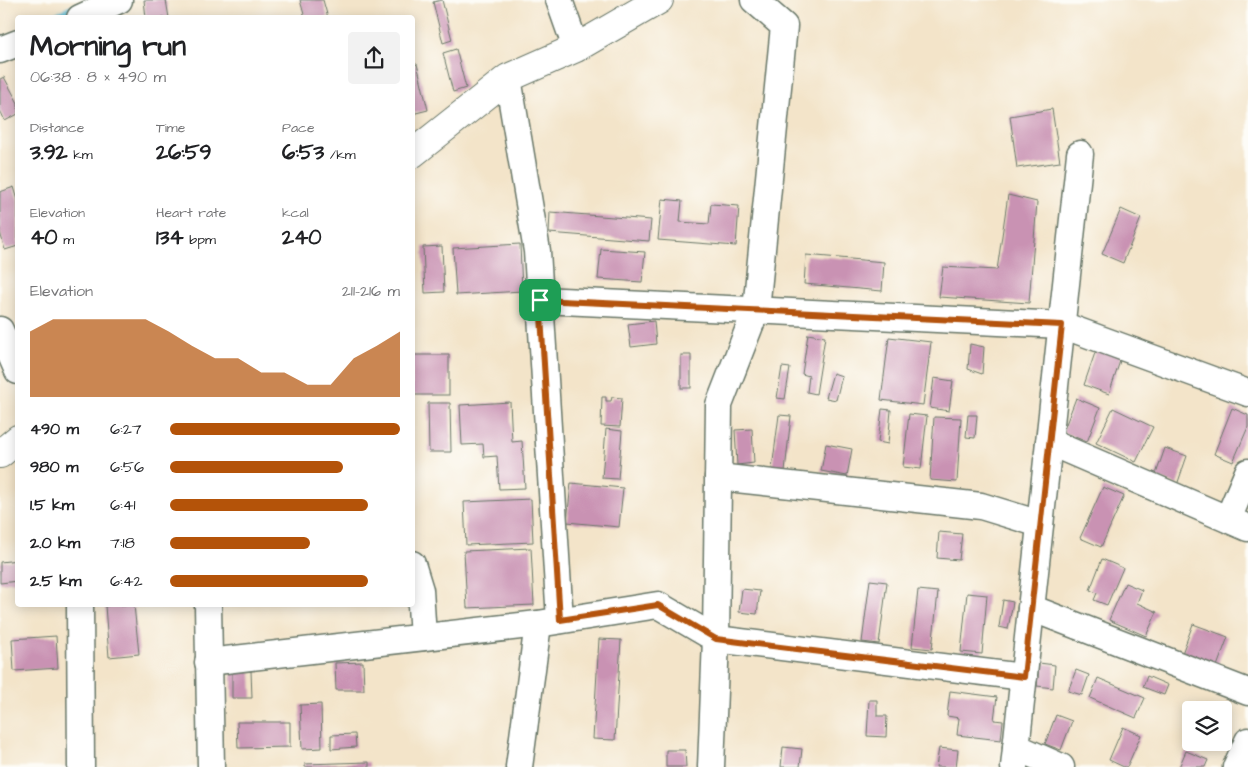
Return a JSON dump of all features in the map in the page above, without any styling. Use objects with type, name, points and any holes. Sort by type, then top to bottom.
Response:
[{"type":"street","points":[[87,15],[120,0]]},
{"type":"street","points":[[559,0],[576,48]]},
{"type":"street","points":[[415,152],[508,78],[576,48],[659,0]]},
{"type":"street","points":[[711,767],[716,639],[719,405],[756,310],[784,26],[754,0]]},
{"type":"street","points":[[0,50],[15,44]]},
{"type":"street","points":[[508,78],[537,251],[549,622],[519,767]]},
{"type":"street","points":[[1061,767],[1015,757],[1080,154]]},
{"type":"street","points":[[540,300],[1062,325],[1248,393]]},
{"type":"street","points":[[0,330],[15,364]]},
{"type":"street","points":[[0,454],[15,442]]},
{"type":"street","points":[[1049,442],[1238,524],[1248,472]]},
{"type":"street","points":[[718,476],[981,506],[1040,524]]},
{"type":"street","points":[[415,574],[420,590],[423,637]]},
{"type":"street","points":[[208,662],[549,622],[658,605],[716,639],[1024,677]]},
{"type":"street","points":[[80,607],[81,767]]},
{"type":"street","points":[[208,607],[211,767]]},
{"type":"street","points":[[1031,608],[1248,692]]},
{"type":"street","points":[[1236,767],[1248,741]]},
{"type":"building","points":[[144,0],[166,0],[168,15],[146,15]]},
{"type":"building","points":[[300,0],[323,0],[327,15],[304,15]]},
{"type":"building","points":[[442,0],[452,40],[443,43],[433,2]]},
{"type":"building","points":[[456,49],[466,88],[453,92],[443,53]]},
{"type":"building","points":[[415,64],[417,64],[428,110],[415,113]]},
{"type":"building","points":[[4,77],[15,97],[15,116],[5,121],[0,110],[0,79]]},
{"type":"building","points":[[1052,109],[1060,162],[1017,168],[1010,116]]},
{"type":"building","points":[[14,187],[15,190],[15,247],[5,250],[0,232],[0,192]]},
{"type":"building","points":[[1008,195],[1037,202],[1029,303],[939,297],[943,267],[997,270]]},
{"type":"building","points":[[662,199],[682,201],[680,222],[709,224],[711,204],[739,206],[736,246],[658,240]]},
{"type":"building","points":[[1121,209],[1141,218],[1123,263],[1102,254]]},
{"type":"building","points":[[550,212],[651,220],[649,241],[549,233]]},
{"type":"building","points":[[520,244],[522,291],[456,295],[453,248]]},
{"type":"building","points":[[442,246],[444,292],[425,293],[423,247]]},
{"type":"building","points":[[601,249],[645,252],[642,282],[598,279]]},
{"type":"building","points":[[806,255],[884,262],[882,291],[804,284]]},
{"type":"building","points":[[654,321],[656,344],[631,347],[628,324]]},
{"type":"building","points":[[808,334],[825,337],[816,394],[807,392],[809,376],[802,374]]},
{"type":"building","points":[[889,337],[931,342],[923,405],[881,400]]},
{"type":"building","points":[[970,344],[984,347],[982,374],[968,369]]},
{"type":"building","points":[[1097,347],[1122,355],[1109,394],[1084,385]]},
{"type":"building","points":[[415,355],[449,355],[449,395],[415,395]]},
{"type":"building","points":[[681,355],[691,355],[691,388],[681,388]]},
{"type":"building","points":[[782,367],[790,368],[785,399],[777,398]]},
{"type":"building","points":[[833,373],[842,376],[836,400],[826,398]]},
{"type":"building","points":[[934,378],[953,381],[949,411],[930,408]]},
{"type":"building","points":[[602,397],[606,397],[606,401],[611,401],[612,397],[622,398],[620,427],[601,426]]},
{"type":"building","points":[[1076,398],[1100,408],[1087,442],[1063,432]]},
{"type":"building","points":[[510,402],[512,442],[522,441],[525,488],[499,489],[497,456],[484,457],[483,444],[462,445],[460,405]]},
{"type":"building","points":[[428,403],[450,403],[451,452],[429,452]]},
{"type":"building","points":[[1113,408],[1153,427],[1136,462],[1096,443]]},
{"type":"building","points":[[1232,408],[1248,415],[1248,427],[1233,462],[1214,454]]},
{"type":"building","points":[[882,409],[891,410],[888,444],[878,442]]},
{"type":"building","points":[[909,414],[927,416],[921,469],[903,467]]},
{"type":"building","points":[[779,415],[791,416],[785,471],[772,469]]},
{"type":"building","points":[[968,415],[977,415],[975,438],[966,437]]},
{"type":"building","points":[[934,417],[961,418],[957,482],[930,480]]},
{"type":"building","points":[[606,429],[622,431],[618,479],[602,478]]},
{"type":"building","points":[[752,429],[754,463],[737,465],[735,430]]},
{"type":"building","points":[[826,444],[852,449],[847,476],[821,471]]},
{"type":"building","points":[[1165,448],[1187,456],[1177,485],[1155,477]]},
{"type":"building","points":[[571,483],[623,488],[619,527],[567,522]]},
{"type":"building","points":[[1103,487],[1124,496],[1101,547],[1080,538]]},
{"type":"building","points":[[531,499],[533,542],[466,545],[464,502]]},
{"type":"building","points":[[939,532],[962,534],[959,560],[937,558]]},
{"type":"building","points":[[531,548],[534,605],[467,608],[464,551]]},
{"type":"building","points":[[1102,559],[1123,568],[1107,605],[1094,600],[1097,593],[1090,590]]},
{"type":"building","points":[[15,560],[15,581],[0,583],[0,562]]},
{"type":"building","points":[[870,580],[887,582],[879,644],[862,642]]},
{"type":"building","points":[[1125,583],[1142,590],[1137,603],[1157,612],[1146,636],[1109,620]]},
{"type":"building","points":[[742,589],[760,591],[757,614],[739,612]]},
{"type":"building","points":[[918,590],[938,592],[932,649],[912,647]]},
{"type":"building","points":[[967,593],[987,595],[982,654],[961,652]]},
{"type":"building","points":[[1003,600],[1013,602],[1008,629],[999,627]]},
{"type":"building","points":[[105,607],[134,607],[139,654],[109,657]]},
{"type":"building","points":[[1193,624],[1228,637],[1216,669],[1181,656]]},
{"type":"building","points":[[56,636],[58,668],[14,671],[12,639]]},
{"type":"building","points":[[599,639],[621,640],[615,740],[593,739]]},
{"type":"building","points":[[363,662],[364,690],[336,690],[335,663]]},
{"type":"building","points":[[1039,663],[1055,665],[1053,688],[1037,686]]},
{"type":"building","points":[[1076,670],[1089,675],[1082,695],[1068,691]]},
{"type":"building","points":[[232,671],[251,671],[252,698],[232,698]]},
{"type":"building","points":[[1147,676],[1168,685],[1164,695],[1143,687]]},
{"type":"building","points":[[1098,678],[1145,698],[1136,718],[1090,698]]},
{"type":"building","points":[[950,691],[997,697],[994,720],[1003,721],[1001,740],[957,735],[959,718],[947,716]]},
{"type":"building","points":[[869,700],[877,700],[877,716],[887,716],[886,737],[867,736]]},
{"type":"building","points":[[321,704],[322,748],[302,749],[300,705]]},
{"type":"building","points":[[1056,715],[1072,721],[1061,750],[1045,744]]},
{"type":"building","points":[[237,722],[290,722],[290,747],[238,748]]},
{"type":"building","points":[[1123,727],[1141,735],[1127,767],[1109,760]]},
{"type":"building","points":[[355,734],[356,747],[331,749],[331,735]]},
{"type":"building","points":[[783,747],[802,749],[800,767],[781,767]]},
{"type":"building","points":[[939,748],[958,750],[956,767],[936,767]]},
{"type":"building","points":[[666,750],[685,750],[686,767],[666,767]]},
{"type":"building","points":[[1186,751],[1208,760],[1205,767],[1179,767]]},
{"type":"building","points":[[369,762],[369,767],[305,767],[305,764]]},
{"type":"waterway","points":[[58,15],[78,6]]},
{"type":"route","points":[[540,300],[1062,325],[1024,677],[716,639],[658,605],[560,620],[540,300]]}]
